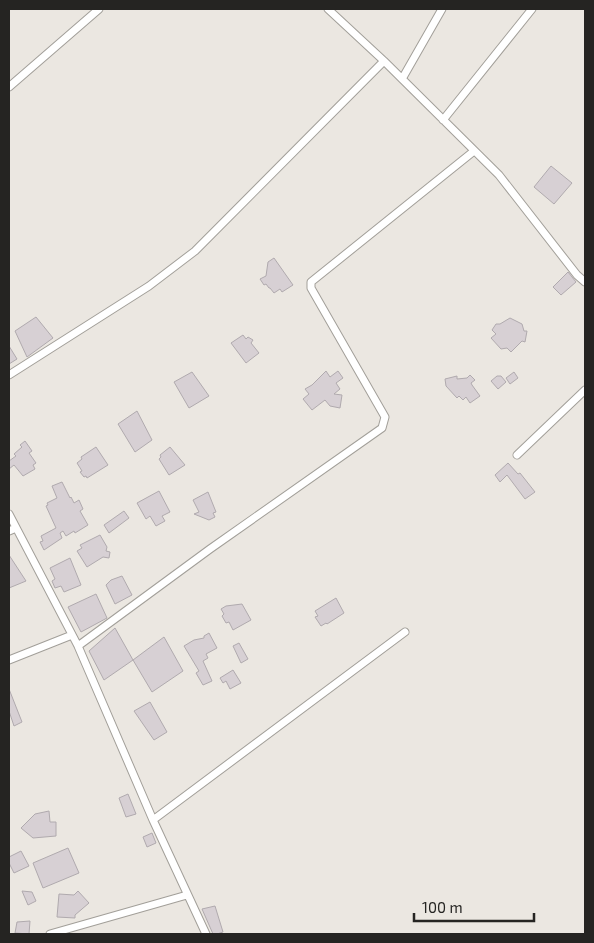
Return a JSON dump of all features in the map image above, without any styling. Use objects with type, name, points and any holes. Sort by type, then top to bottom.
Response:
[{"type":"street","points":[[9,87],[98,9]]},
{"type":"street","points":[[328,9],[499,174],[585,282]]},
{"type":"street","points":[[402,79],[442,9]]},
{"type":"street","points":[[443,120],[532,9]]},
{"type":"street","points":[[9,375],[149,286],[195,251],[384,61]]},
{"type":"street","points":[[78,646],[382,428],[385,418],[312,288],[311,282],[474,151]]},
{"type":"street","points":[[517,455],[585,390]]},
{"type":"street","points":[[9,514],[12,530],[78,646],[153,820],[206,934]]},
{"type":"street","points":[[153,820],[405,632]]},
{"type":"street","points":[[9,660],[72,634]]},
{"type":"street","points":[[50,934],[187,895]]},
{"type":"building","points":[[551,166],[572,183],[554,204],[534,187]]},
{"type":"building","points":[[274,258],[293,285],[282,292],[280,289],[274,293],[260,279],[266,276],[268,262]]},
{"type":"building","points":[[568,272],[576,282],[561,295],[553,287]]},
{"type":"building","points":[[36,317],[53,338],[27,357],[15,331]]},
{"type":"building","points":[[510,318],[522,324],[524,331],[527,331],[525,342],[522,341],[511,352],[507,348],[501,349],[491,338],[496,334],[492,330],[496,324],[500,324]]},
{"type":"building","points":[[243,335],[246,339],[248,337],[253,340],[251,343],[259,353],[246,363],[231,343]]},
{"type":"building","points":[[9,346],[17,359],[9,364]]},
{"type":"building","points":[[326,371],[330,377],[338,371],[343,378],[336,383],[340,389],[334,394],[342,395],[340,408],[330,406],[325,400],[312,410],[303,399],[309,394],[305,389],[312,385]]},
{"type":"building","points":[[192,372],[209,396],[189,408],[174,382]]},
{"type":"building","points":[[514,372],[518,378],[510,384],[506,378]]},
{"type":"building","points":[[470,375],[475,380],[471,383],[480,396],[470,403],[466,397],[463,400],[459,396],[457,398],[446,386],[445,379],[457,376],[457,379],[467,378]]},
{"type":"building","points":[[497,376],[501,376],[506,382],[498,389],[491,381]]},
{"type":"building","points":[[137,411],[152,440],[135,452],[118,424]]},
{"type":"building","points":[[25,441],[32,451],[29,453],[36,463],[33,465],[35,469],[23,476],[14,465],[9,469],[9,461],[16,456],[14,454],[22,447],[20,445]]},
{"type":"building","points":[[96,447],[108,465],[87,478],[86,476],[84,477],[77,463],[82,459],[81,457]]},
{"type":"building","points":[[170,447],[185,465],[169,475],[159,459],[160,455]]},
{"type":"building","points":[[508,463],[518,474],[520,473],[535,492],[525,499],[507,475],[500,482],[495,475]]},
{"type":"building","points":[[62,482],[74,503],[79,500],[83,509],[80,511],[88,525],[66,536],[63,531],[60,533],[62,538],[44,550],[40,542],[43,541],[41,536],[56,528],[46,506],[48,505],[47,503],[57,498],[52,486]]},
{"type":"building","points":[[159,491],[170,512],[162,516],[165,521],[156,526],[150,516],[146,519],[137,503]]},
{"type":"building","points":[[208,492],[216,512],[213,513],[215,517],[209,520],[194,514],[199,512],[193,500]]},
{"type":"building","points":[[124,511],[129,518],[109,533],[104,525]]},
{"type":"building","points":[[100,535],[107,547],[106,551],[110,552],[109,558],[103,557],[87,567],[77,551],[82,548],[80,545]]},
{"type":"building","points":[[9,555],[26,581],[9,588]]},
{"type":"building","points":[[70,558],[81,585],[64,592],[61,586],[55,588],[52,581],[55,579],[50,568]]},
{"type":"building","points":[[122,576],[132,595],[115,604],[106,585],[111,580]]},
{"type":"building","points":[[96,594],[107,618],[81,632],[68,607]]},
{"type":"building","points":[[336,598],[344,613],[321,626],[315,617],[318,616],[315,611]]},
{"type":"building","points":[[242,604],[251,620],[233,630],[229,622],[226,623],[222,616],[224,614],[221,609],[226,606]]},
{"type":"building","points":[[115,628],[133,660],[104,680],[89,651]]},
{"type":"building","points":[[209,633],[217,648],[206,654],[208,658],[203,661],[212,681],[203,685],[196,673],[199,671],[184,646],[194,640],[204,638]]},
{"type":"building","points":[[164,637],[183,671],[152,692],[133,660]]},
{"type":"building","points":[[239,643],[248,659],[241,663],[233,646]]},
{"type":"building","points":[[233,670],[241,683],[230,689],[226,681],[223,683],[220,678]]},
{"type":"building","points":[[9,689],[22,722],[14,726],[9,711]]},
{"type":"building","points":[[150,702],[167,732],[154,740],[134,711]]},
{"type":"building","points":[[128,794],[136,814],[126,817],[119,798]]},
{"type":"building","points":[[49,811],[50,822],[56,822],[56,836],[33,838],[21,828],[35,814]]},
{"type":"building","points":[[152,833],[156,843],[147,847],[143,837]]},
{"type":"building","points":[[68,848],[79,873],[43,888],[33,863]]},
{"type":"building","points":[[21,851],[29,866],[14,873],[9,863],[9,857]]},
{"type":"building","points":[[22,891],[32,892],[36,901],[28,905]]},
{"type":"building","points":[[78,891],[89,903],[75,915],[75,918],[57,917],[59,894],[74,895]]},
{"type":"building","points":[[215,906],[223,932],[213,934],[202,909]]},
{"type":"building","points":[[30,921],[29,934],[15,933],[17,922]]}]
